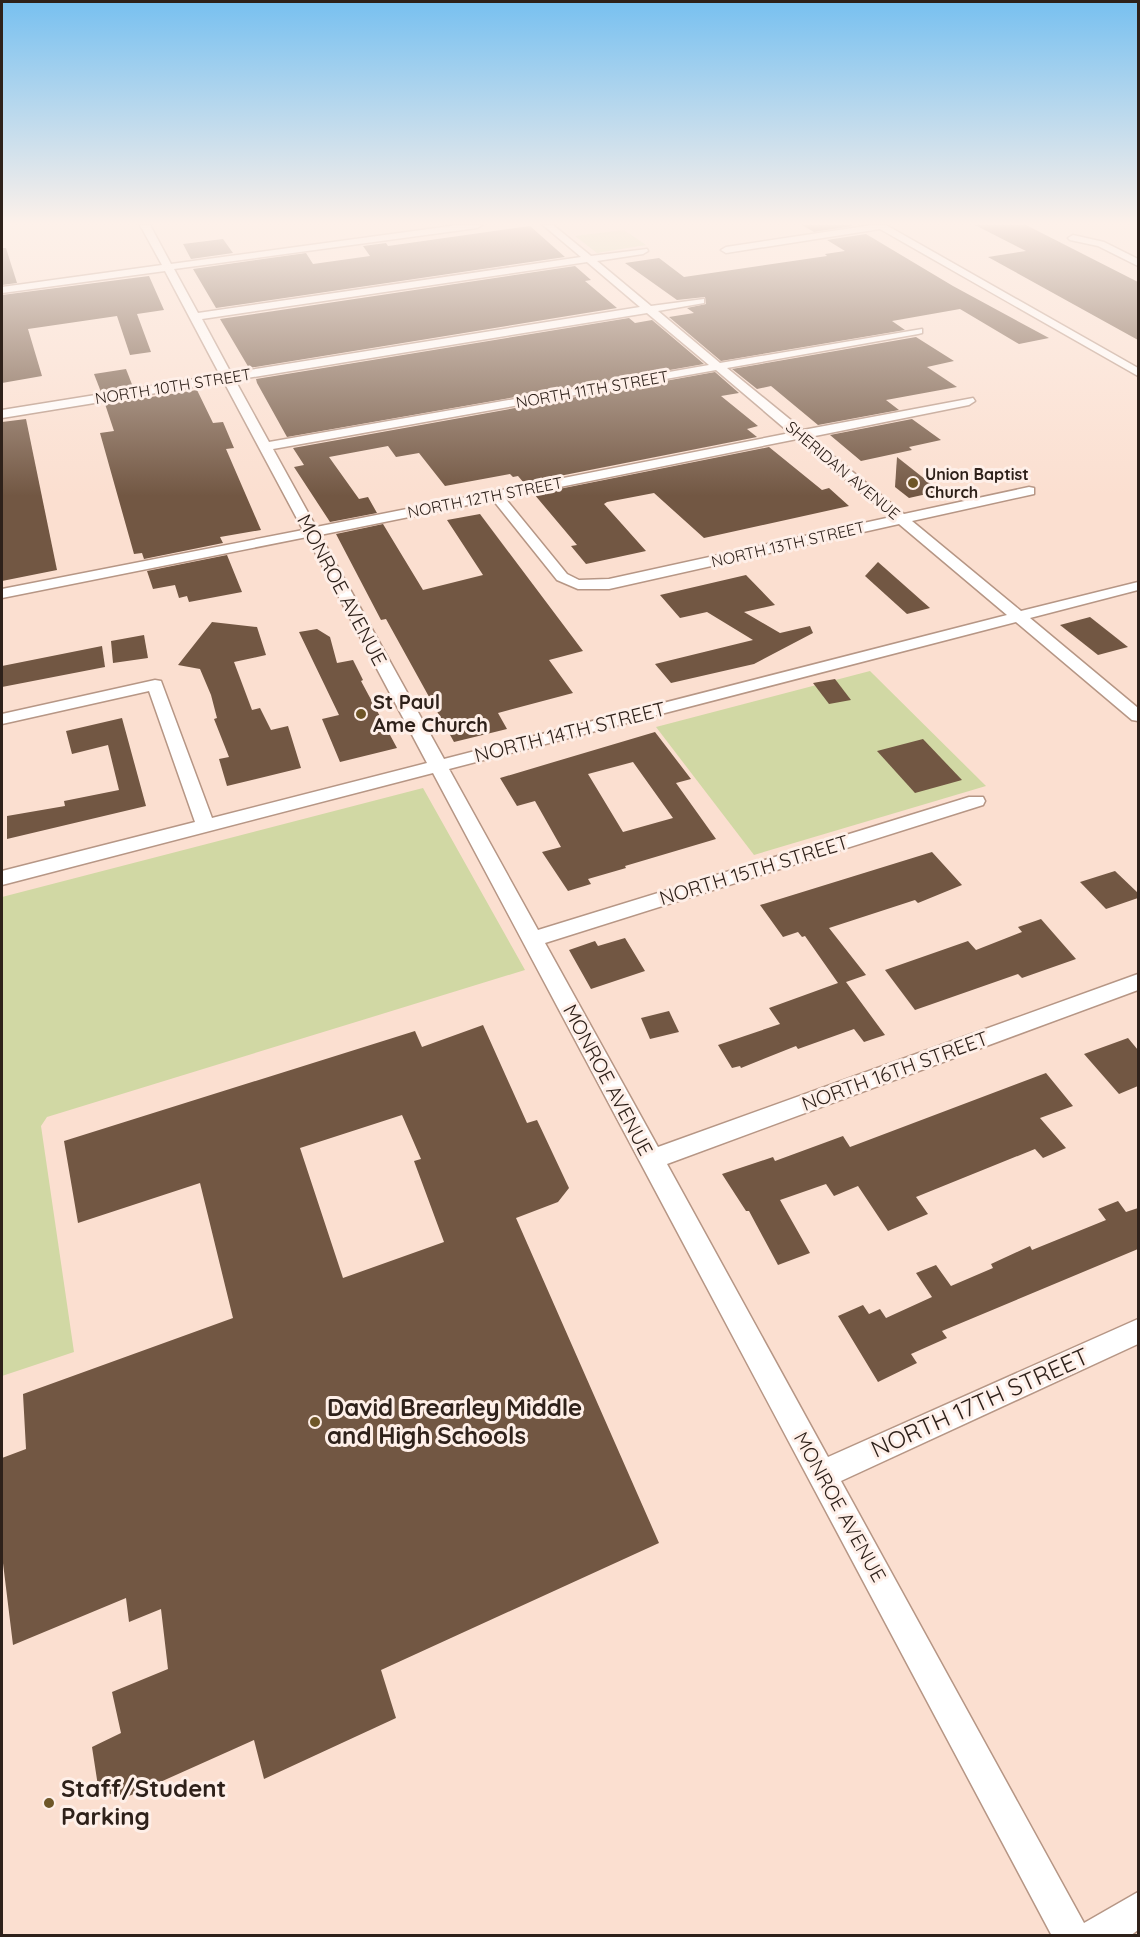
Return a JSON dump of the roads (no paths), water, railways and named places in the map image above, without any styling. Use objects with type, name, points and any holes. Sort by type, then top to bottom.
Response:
[{"type":"street","points":[[195,317],[206,315]]},
{"type":"street","name":"NORTH 10TH STREET","points":[[2,414],[609,315]]},
{"type":"street","name":"SHERIDAN AVENUE","points":[[657,315],[1138,716]]},
{"type":"street","points":[[1038,315],[1138,373]]},
{"type":"street","name":"MONROE AVENUE","points":[[195,317],[1072,1935]]},
{"type":"street","name":"NORTH 11TH STREET","points":[[265,447],[918,331]]},
{"type":"street","name":"NORTH 12TH STREET","points":[[2,594],[969,401]]},
{"type":"street","name":"NORTH 13TH STREET","points":[[496,495],[562,577],[580,585],[609,584],[1029,491]]},
{"type":"street","name":"NORTH 14TH STREET","points":[[2,878],[1138,586]]},
{"type":"street","points":[[2,719],[155,685],[206,826]]},
{"type":"street","name":"NORTH 15TH STREET","points":[[532,939],[976,801]]},
{"type":"street","name":"NORTH 16TH STREET","points":[[651,1160],[1138,982]]},
{"type":"street","name":"NORTH 17TH STREET","points":[[822,1475],[1138,1331]]},
{"type":"street","points":[[1096,1935],[1138,1910]]},
{"type":"place","name":"Union Baptist Church","points":[[913,483]]},
{"type":"place","name":"St Paul Ame Church","points":[[361,714]]},
{"type":"place","name":"David Brearley Middle and High Schools","points":[[315,1422]]},
{"type":"place","name":"Staff/Student Parking","points":[[49,1803]]}]
